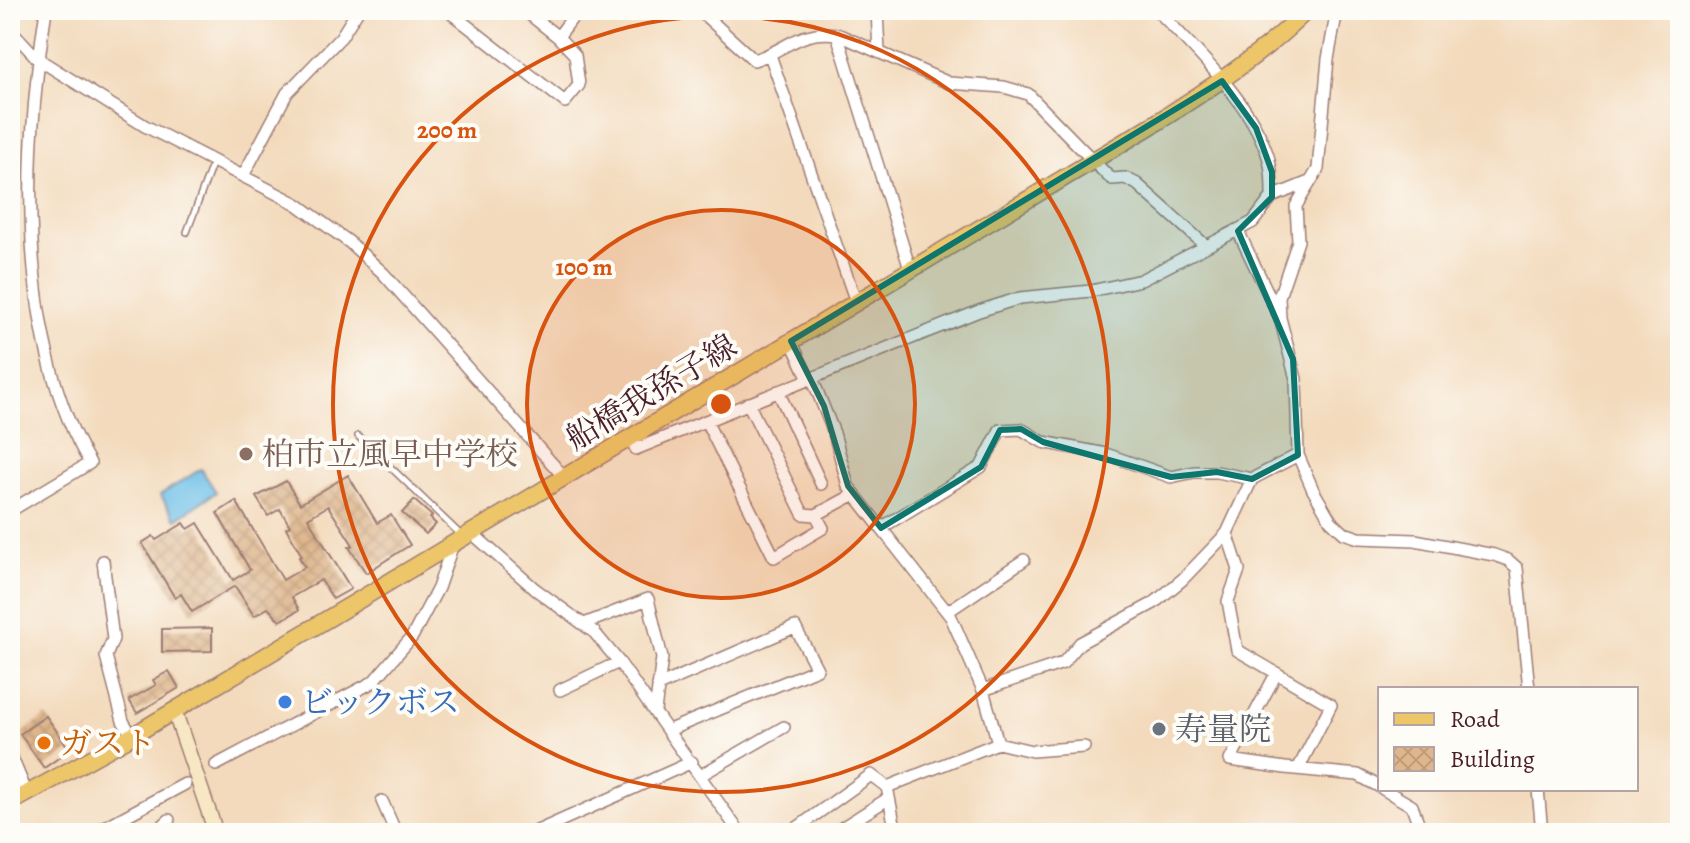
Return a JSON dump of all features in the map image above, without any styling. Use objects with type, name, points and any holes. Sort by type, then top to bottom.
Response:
[{"type":"main road","name":"船橋我孫子線","points":[[10,803],[132,736],[1093,160],[1222,81],[1286,31],[1307,10]]},
{"type":"street","points":[[10,511],[90,463],[63,410],[44,339],[35,276],[31,166],[38,59],[46,10]]},
{"type":"street","points":[[243,176],[287,93],[341,37],[358,10]]},
{"type":"street","points":[[447,10],[565,102],[579,85],[575,55],[524,10]]},
{"type":"street","points":[[558,37],[578,10]]},
{"type":"street","points":[[699,10],[754,60],[818,31],[837,34],[949,83],[1004,87],[1028,94],[1112,179],[1125,178],[1137,184],[1206,246]]},
{"type":"street","points":[[877,10],[879,52]]},
{"type":"street","points":[[1157,10],[1222,81],[1256,128],[1272,172],[1272,197]]},
{"type":"street","points":[[1337,10],[1328,59],[1318,169],[1296,206],[1298,241],[1279,297],[1280,318],[1296,379],[1298,455],[1331,521],[1344,533],[1359,538],[1415,540],[1494,555],[1508,560],[1517,568],[1529,687]]},
{"type":"street","points":[[10,29],[38,59],[145,126],[297,204],[349,242],[383,273],[564,477]]},
{"type":"street","points":[[837,34],[910,269]]},
{"type":"street","points":[[770,55],[856,302]]},
{"type":"street","points":[[630,437],[636,449],[979,311],[1020,298],[1103,289],[1141,280],[1238,231],[1253,222],[1272,197],[1309,182]]},
{"type":"street","points":[[1238,231],[1280,318]]},
{"type":"street","points":[[791,341],[811,378],[834,433],[848,486],[947,612],[983,690],[998,743]]},
{"type":"street","points":[[778,391],[821,484]]},
{"type":"street","points":[[748,403],[803,514],[816,515],[855,494]]},
{"type":"street","points":[[706,421],[774,557],[823,528],[816,515]]},
{"type":"street","points":[[881,528],[981,467],[1000,430],[1021,429],[1043,442],[1106,454],[1171,477],[1194,472],[1217,472],[1252,479]]},
{"type":"street","points":[[983,690],[1063,663],[1080,643],[1154,603],[1183,579],[1227,533],[1252,479],[1298,455]]},
{"type":"street","points":[[1227,533],[1239,570],[1228,601],[1237,650],[1331,705],[1298,769]]},
{"type":"street","points":[[216,765],[373,682],[412,637],[463,538],[584,624],[619,662],[740,833]]},
{"type":"street","points":[[947,612],[1024,560]]},
{"type":"street","points":[[103,561],[113,639],[106,656],[123,721],[132,736]]},
{"type":"street","points":[[584,624],[648,599],[662,658],[655,711]]},
{"type":"street","points":[[658,686],[795,627],[817,669],[669,730]]},
{"type":"street","points":[[560,690],[619,662]]},
{"type":"street","points":[[1276,674],[1230,760],[1358,775],[1378,786]]},
{"type":"street","points":[[174,710],[216,833]]},
{"type":"street","points":[[701,775],[784,727]]},
{"type":"street","points":[[834,833],[888,793],[998,743],[1032,751],[1084,747]]},
{"type":"street","points":[[10,753],[27,794]]},
{"type":"street","points":[[533,833],[554,829],[692,762]]},
{"type":"street","points":[[790,833],[871,775],[888,793],[896,833]]},
{"type":"street","points":[[94,833],[185,784]]},
{"type":"street","points":[[1386,791],[1412,806],[1422,833]]},
{"type":"street","points":[[1538,791],[1542,833]]},
{"type":"street","points":[[382,801],[396,833]]},
{"type":"street","points":[[155,833],[169,820]]},
{"type":"lane","points":[[187,232],[213,161]]},
{"type":"lane","points":[[358,436],[463,538]]},
{"type":"highlighted area","points":[[1222,81],[1256,128],[1272,172],[1272,197],[1238,231],[1293,359],[1298,455],[1252,479],[1217,472],[1171,477],[1043,442],[1021,429],[1000,430],[981,467],[881,528],[848,486],[824,406],[791,341]]},
{"type":"water","points":[[201,469],[216,492],[176,519],[160,495]]},
{"type":"building","points":[[348,475],[377,523],[391,515],[410,545],[366,573],[349,547],[353,545],[328,506],[308,518],[351,589],[333,599],[321,580],[292,597],[299,610],[280,621],[268,608],[254,616],[235,586],[192,612],[181,594],[175,598],[142,543],[153,536],[156,540],[184,523],[188,529],[198,523],[233,580],[250,570],[217,513],[236,501],[283,580],[305,567],[299,557],[302,556],[286,528],[290,526],[280,509],[268,516],[256,497],[286,481],[300,504]]},
{"type":"building","points":[[414,500],[432,516],[430,518],[436,524],[426,534],[402,513]]},
{"type":"building","points":[[212,628],[212,651],[162,652],[162,629]]},
{"type":"building","points":[[169,671],[179,688],[137,713],[129,700],[156,685],[153,680]]},
{"type":"building","points":[[46,716],[70,750],[44,768],[20,734]]},
{"type":"place","name":"柏市立風早中学校","points":[[246,454]]},
{"type":"place","name":"ビックボス","points":[[285,702]]},
{"type":"place","name":"寿量院","points":[[1159,729]]},
{"type":"place","name":"ガスト","points":[[44,743]]}]
